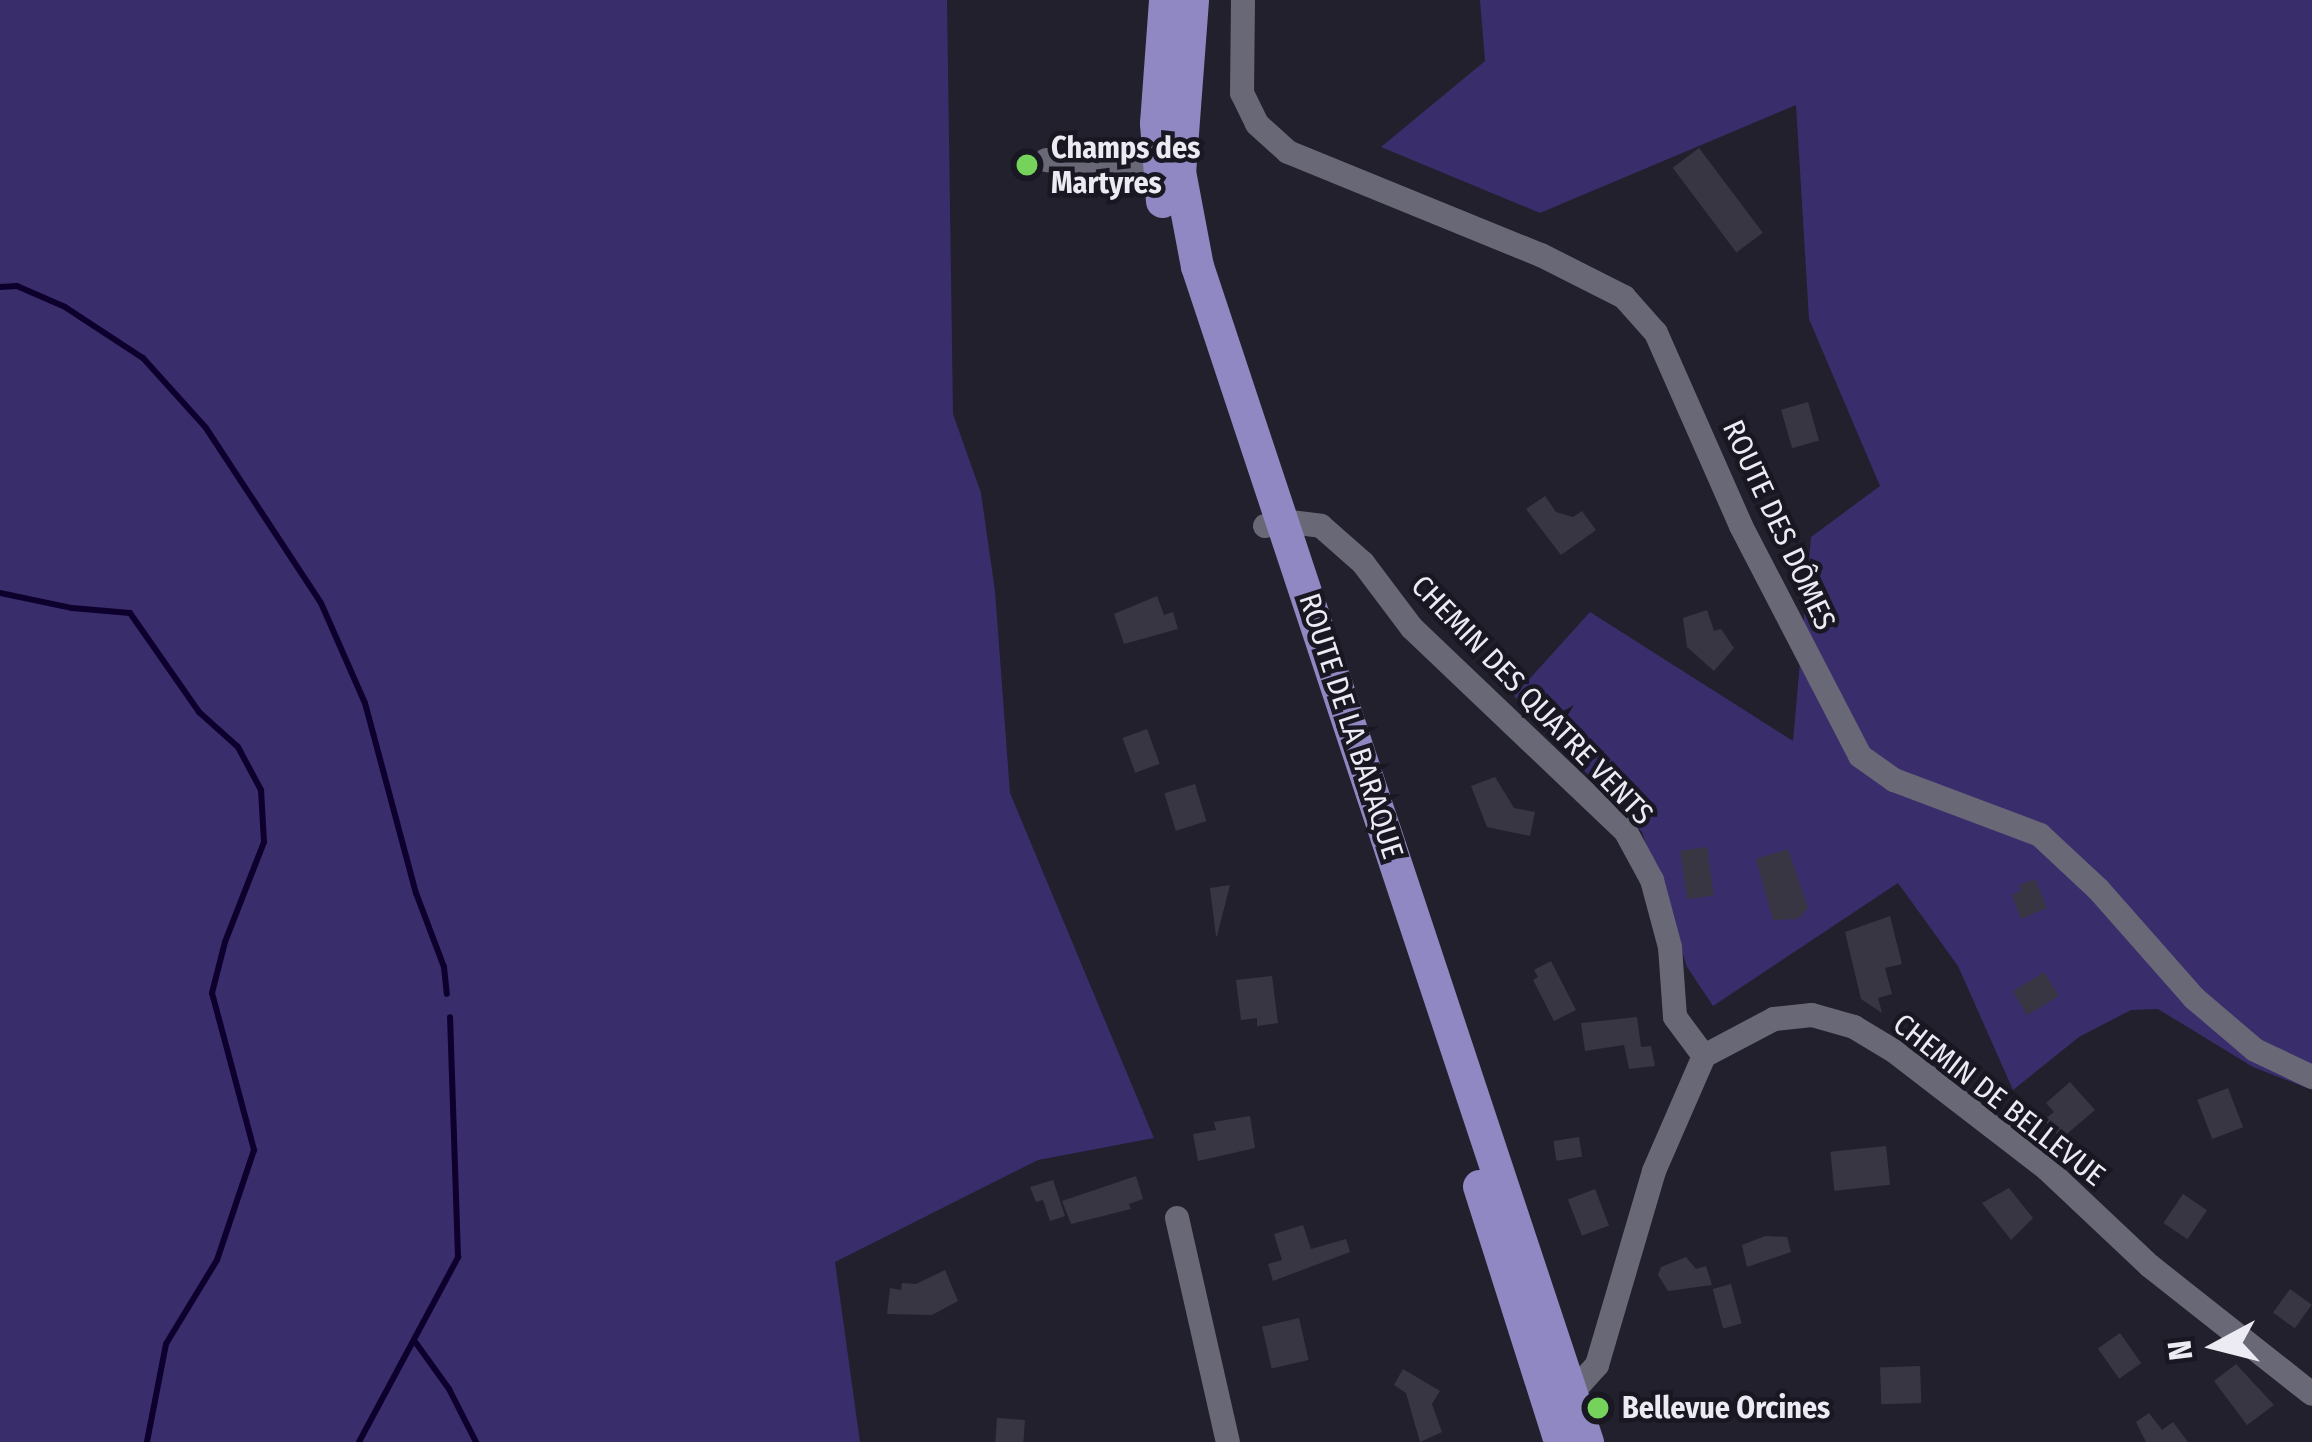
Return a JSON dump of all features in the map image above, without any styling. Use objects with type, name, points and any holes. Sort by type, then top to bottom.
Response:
[{"type":"main road","name":"ROUTE DE LA BARAQUE","points":[[1166,0],[1157,174],[1168,231],[1274,524]]},
{"type":"main road","name":"ROUTE DE LA BARAQUE","points":[[1192,0],[1179,171],[1185,218],[1274,524],[1561,1418],[1587,1442]]},
{"type":"street","name":"ROUTE DES DÔMES","points":[[1244,0],[1242,93],[1257,124],[1288,152],[1540,255],[1624,297],[1656,333],[1742,526],[1861,756],[1894,780],[2039,835],[2098,889],[2194,998],[2255,1051],[2312,1077]]},
{"type":"street","points":[[1046,160],[1157,174]]},
{"type":"street","name":"CHEMIN DES QUATRE VENTS","points":[[1274,524],[1321,526],[1363,563],[1412,628],[1627,832],[1652,880],[1670,947],[1675,1017],[1704,1056]]},
{"type":"street","name":"CHEMIN DE BELLEVUE","points":[[1704,1056],[1774,1019],[1812,1015],[1854,1027],[1894,1051],[2047,1169],[2150,1266],[2312,1394]]},
{"type":"street","points":[[1561,1418],[1598,1365],[1654,1171],[1704,1056]]},
{"type":"street","points":[[1177,1218],[1228,1442]]},
{"type":"shaded area","points":[[0,0],[947,0],[953,414],[981,493],[995,591],[1010,793],[1154,1138],[1038,1160],[835,1262],[860,1442],[0,1442]]},
{"type":"shaded area","points":[[1480,0],[2312,0],[2312,1090],[2253,1067],[2158,1009],[2131,1010],[2079,1037],[2013,1090],[1958,966],[1898,883],[1713,1006],[1687,967],[1642,832],[1514,696],[1590,612],[1793,741],[1811,537],[1880,486],[1809,319],[1796,105],[1540,213],[1381,147],[1485,61]]},
{"type":"building","points":[[1699,148],[1763,233],[1736,253],[1673,168]]},
{"type":"building","points":[[1808,402],[1819,440],[1792,448],[1781,410]]},
{"type":"building","points":[[1545,496],[1556,512],[1573,517],[1582,511],[1596,530],[1561,555],[1526,509]]},
{"type":"building","points":[[1157,596],[1164,615],[1173,612],[1178,629],[1124,644],[1114,614]]},
{"type":"building","points":[[1707,610],[1714,631],[1721,629],[1734,648],[1714,671],[1687,647],[1683,618]]},
{"type":"building","points":[[1147,729],[1160,764],[1135,773],[1123,738]]},
{"type":"building","points":[[1495,777],[1514,808],[1535,812],[1530,836],[1487,827],[1471,786]]},
{"type":"building","points":[[1195,784],[1206,821],[1176,831],[1164,793]]},
{"type":"building","points":[[1707,847],[1714,896],[1687,899],[1680,851]]},
{"type":"building","points":[[1788,849],[1808,908],[1798,919],[1773,920],[1756,859]]},
{"type":"building","points":[[2035,879],[2047,908],[2021,919],[2012,895],[2021,891],[2019,885]]},
{"type":"building","points":[[1230,885],[1217,936],[1216,936],[1210,888]]},
{"type":"building","points":[[1890,916],[1902,964],[1885,968],[1892,994],[1878,998],[1882,1013],[1861,999],[1845,932]]},
{"type":"building","points":[[1551,961],[1576,1010],[1554,1021],[1533,980],[1538,977],[1534,970]]},
{"type":"building","points":[[2044,972],[2059,996],[2027,1015],[2013,992]]},
{"type":"building","points":[[1272,976],[1278,1023],[1257,1026],[1257,1018],[1241,1020],[1236,980]]},
{"type":"building","points":[[1637,1017],[1641,1047],[1651,1046],[1655,1066],[1629,1069],[1624,1045],[1585,1051],[1581,1023]]},
{"type":"building","points":[[2070,1082],[2095,1110],[2061,1139],[2044,1120],[2054,1112],[2046,1103]]},
{"type":"building","points":[[2228,1088],[2243,1127],[2212,1139],[2197,1100]]},
{"type":"building","points":[[1250,1116],[1255,1148],[1198,1161],[1193,1134],[1216,1130],[1214,1122]]},
{"type":"building","points":[[1579,1137],[1582,1157],[1556,1161],[1553,1141]]},
{"type":"building","points":[[1886,1146],[1890,1185],[1834,1191],[1830,1152]]},
{"type":"building","points":[[1136,1176],[1143,1199],[1129,1204],[1131,1209],[1071,1224],[1062,1201]]},
{"type":"building","points":[[1053,1180],[1065,1216],[1050,1221],[1043,1200],[1036,1202],[1030,1187]]},
{"type":"building","points":[[2009,1188],[2033,1218],[2011,1240],[1982,1203]]},
{"type":"building","points":[[1595,1189],[1609,1225],[1582,1236],[1568,1199]]},
{"type":"building","points":[[2183,1194],[2207,1210],[2187,1239],[2163,1223]]},
{"type":"building","points":[[1303,1225],[1311,1249],[1346,1239],[1350,1252],[1273,1281],[1268,1264],[1282,1260],[1274,1234]]},
{"type":"building","points":[[1765,1236],[1787,1237],[1791,1252],[1747,1267],[1742,1245]]},
{"type":"building","points":[[1686,1257],[1696,1269],[1706,1266],[1712,1285],[1668,1291],[1658,1275],[1661,1267]]},
{"type":"building","points":[[945,1270],[958,1301],[932,1315],[887,1314],[890,1288],[901,1290],[902,1283],[916,1284]]},
{"type":"building","points":[[1731,1284],[1742,1324],[1723,1329],[1713,1289]]},
{"type":"building","points":[[2290,1289],[2312,1305],[2295,1328],[2273,1312]]},
{"type":"building","points":[[1299,1318],[1309,1360],[1272,1368],[1262,1327]]},
{"type":"building","points":[[2120,1333],[2141,1363],[2119,1379],[2098,1348]]},
{"type":"building","points":[[2236,1364],[2274,1405],[2247,1425],[2214,1381]]},
{"type":"building","points":[[1920,1366],[1921,1403],[1881,1404],[1880,1367]]},
{"type":"building","points":[[1403,1369],[1440,1391],[1432,1404],[1442,1432],[1420,1442],[1406,1393],[1394,1385]]},
{"type":"building","points":[[2149,1413],[2162,1430],[2173,1422],[2188,1442],[2146,1442],[2136,1422]]},
{"type":"building","points":[[997,1418],[1025,1420],[1023,1442],[995,1442]]},
{"type":"waterway","points":[[0,287],[17,286],[65,307],[143,358],[206,428],[321,603],[365,703],[416,893],[444,967],[447,994]]},
{"type":"waterway","points":[[0,593],[72,608],[130,613],[199,712],[238,747],[261,790],[264,842],[225,942],[212,993],[254,1150],[217,1260],[166,1344],[147,1442]]},
{"type":"waterway","points":[[359,1442],[458,1257],[450,1017]]},
{"type":"waterway","points":[[416,1343],[449,1389],[476,1442]]},
{"type":"place","name":"Champs des Martyres","points":[[1027,165]]},
{"type":"place","name":"Bellevue Orcines","points":[[1598,1408]]}]
